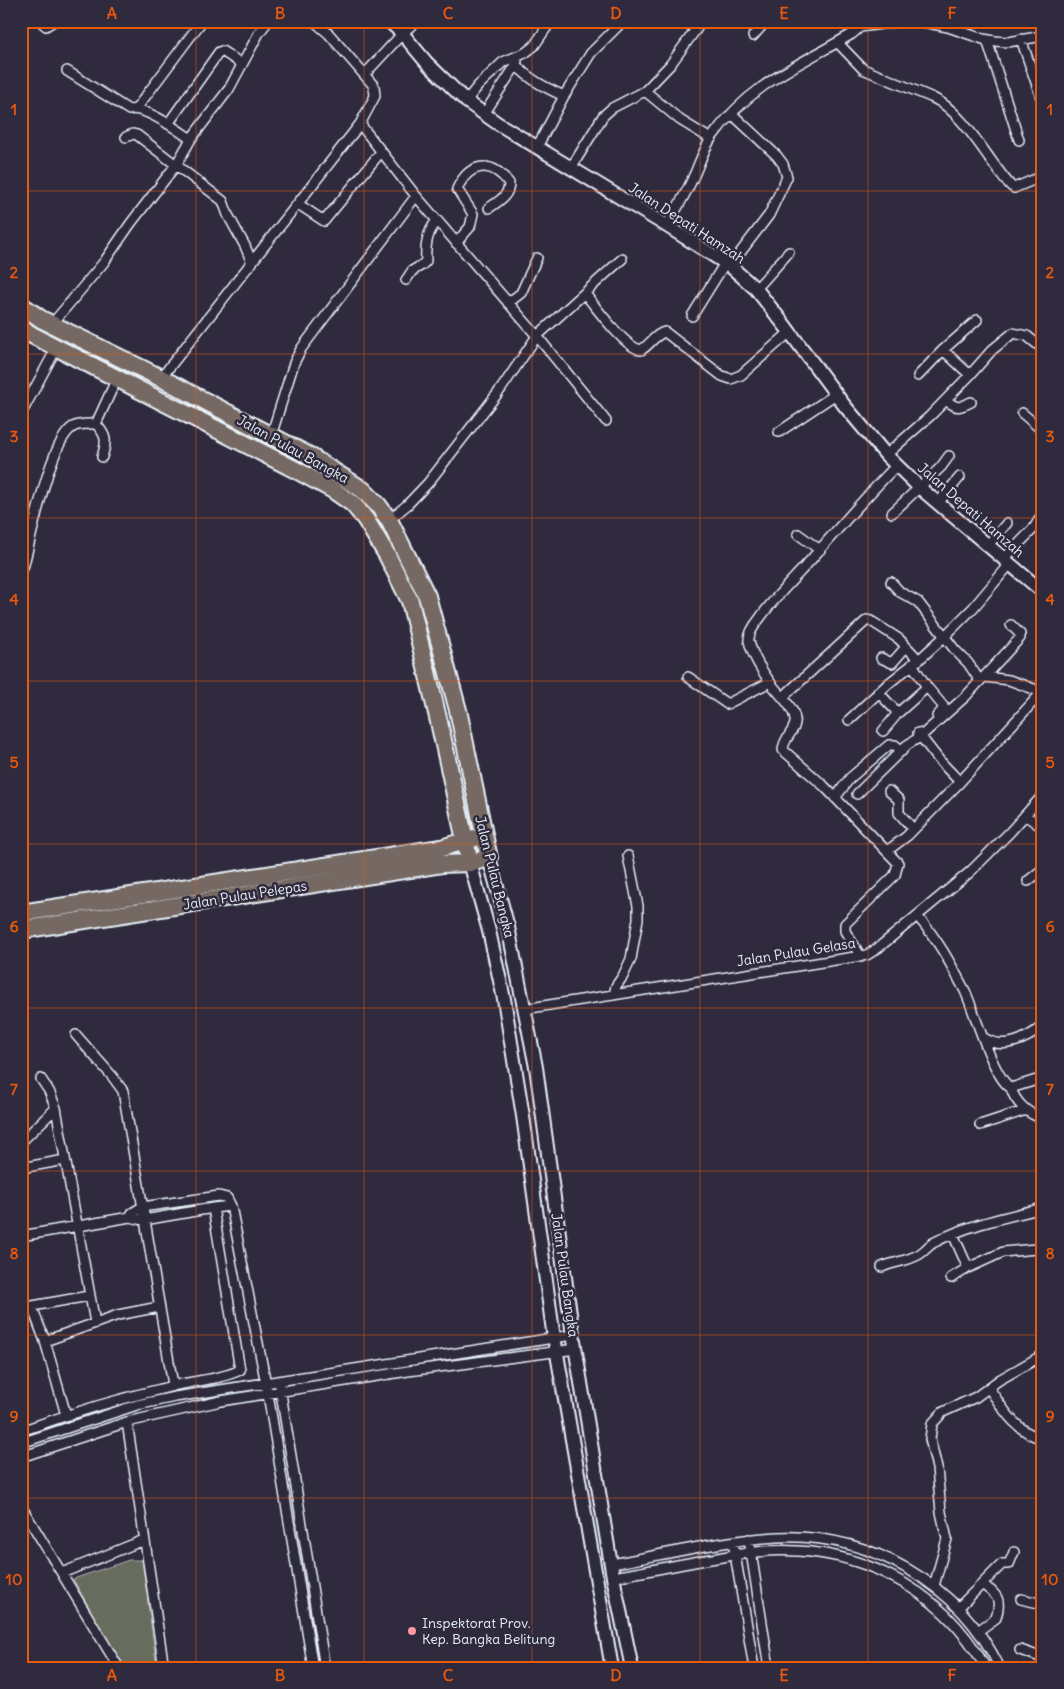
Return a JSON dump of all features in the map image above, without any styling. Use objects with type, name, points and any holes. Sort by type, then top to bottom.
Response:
[{"type":"highway","name":"Jalan Pulau Bangka","points":[[21,306],[41,319],[161,378],[308,455],[363,490],[389,520],[427,596],[458,710],[489,858]]},
{"type":"highway","name":"Jalan Pulau Bangka","points":[[21,328],[333,490],[353,504],[366,520],[387,555],[410,601],[470,862]]},
{"type":"highway","points":[[180,409],[188,392]]},
{"type":"highway","name":"Jalan Pulau Pelepas","points":[[21,913],[441,848],[483,836]]},
{"type":"highway","name":"Jalan Pulau Pelepas","points":[[21,930],[489,858]]},
{"type":"main road","name":"Jalan Depati Hamzah","points":[[389,21],[427,63],[466,101],[484,114],[728,264],[756,289],[836,394],[886,455],[920,488],[1043,592]]},
{"type":"main road","name":"Jalan Pulau Bangka","points":[[489,858],[508,926],[536,1067],[573,1335],[612,1570],[632,1668]]},
{"type":"main road","name":"Jalan Pulau Bangka","points":[[470,862],[489,931],[504,999],[523,1116],[556,1351],[612,1668]]},
{"type":"street","points":[[40,21],[46,26],[54,21]]},
{"type":"street","points":[[136,109],[202,21]]},
{"type":"street","points":[[52,324],[104,262],[131,222],[176,165],[192,139],[229,89],[259,33],[268,21]]},
{"type":"street","points":[[161,378],[360,124],[375,96],[374,86],[365,74],[329,34],[314,21]]},
{"type":"street","points":[[365,74],[416,21]]},
{"type":"street","points":[[466,101],[478,86],[503,62],[518,56],[534,46],[551,21]]},
{"type":"street","points":[[537,147],[564,96],[591,52],[623,21]]},
{"type":"street","points":[[685,21],[696,30]]},
{"type":"street","points":[[571,168],[603,116],[612,108],[645,91],[670,65],[702,21]]},
{"type":"street","points":[[753,36],[766,21]]},
{"type":"street","points":[[830,21],[860,27],[902,21]]},
{"type":"street","points":[[918,21],[948,26],[987,40],[1008,42],[1043,36]]},
{"type":"street","points":[[667,226],[686,192],[711,138],[732,114],[756,90],[779,75],[838,43],[860,27]]},
{"type":"street","points":[[1021,39],[1043,103]]},
{"type":"street","points":[[987,40],[1019,140]]},
{"type":"street","points":[[838,43],[863,69],[944,104],[980,144],[1014,188],[1043,176]]},
{"type":"street","points":[[168,124],[219,52],[222,51],[242,64]]},
{"type":"street","points":[[484,114],[516,66],[518,56]]},
{"type":"street","points":[[516,66],[526,76],[564,96]]},
{"type":"street","points":[[67,70],[130,110],[136,109],[168,124],[192,139]]},
{"type":"street","points":[[645,91],[680,120],[711,138]]},
{"type":"street","points":[[692,316],[728,264],[769,214],[787,177],[783,164],[777,156],[732,114]]},
{"type":"street","points":[[360,124],[416,196],[537,336],[606,420]]},
{"type":"street","points":[[126,137],[137,134],[224,201],[228,215],[252,263]]},
{"type":"street","points":[[298,204],[324,221],[381,152]]},
{"type":"street","points":[[456,243],[470,228],[473,214],[457,189],[466,174],[484,166],[491,167],[509,183],[509,189],[506,194],[489,208]]},
{"type":"street","points":[[270,436],[297,355],[416,196]]},
{"type":"street","points":[[406,280],[412,270],[426,261],[424,250],[428,235],[437,220]]},
{"type":"street","points":[[756,289],[789,252]]},
{"type":"street","points":[[508,303],[521,293],[536,258]]},
{"type":"street","points":[[389,520],[428,483],[501,389],[537,336],[622,259]]},
{"type":"street","points":[[585,294],[617,332],[636,349],[641,350],[648,346],[657,336],[665,332],[722,376],[731,379],[741,375],[790,332]]},
{"type":"street","points":[[918,376],[943,350],[977,320]]},
{"type":"street","points":[[886,455],[946,400],[992,350],[1013,333],[1027,336],[1043,349]]},
{"type":"street","points":[[21,414],[57,347]]},
{"type":"street","points":[[943,350],[970,376]]},
{"type":"street","points":[[96,424],[117,378]]},
{"type":"street","points":[[779,432],[836,394]]},
{"type":"street","points":[[946,400],[957,407],[971,402]]},
{"type":"street","points":[[1022,412],[1043,431]]},
{"type":"street","points":[[96,424],[104,433],[105,442],[102,456]]},
{"type":"street","points":[[23,568],[49,468],[59,446],[68,431],[75,426],[96,424]]},
{"type":"street","points":[[892,513],[920,488],[949,456]]},
{"type":"street","points":[[861,957],[845,931],[845,924],[895,875],[898,863],[835,798],[783,750],[784,740],[796,722],[783,697],[770,682],[754,654],[749,636],[760,618],[872,490],[897,465]]},
{"type":"street","points":[[938,503],[960,477]]},
{"type":"street","points":[[849,720],[878,692],[945,636],[973,608],[1034,528],[1043,513]]},
{"type":"street","points":[[988,545],[1007,523]]},
{"type":"street","points":[[798,534],[820,550]]},
{"type":"street","points":[[887,851],[913,829],[960,782],[1042,692],[1009,680],[982,679],[918,602],[900,592],[891,582]]},
{"type":"street","points":[[783,697],[867,620],[871,620],[906,646],[927,687],[941,703],[943,709],[918,732],[920,737],[960,782]]},
{"type":"street","points":[[857,794],[902,750],[920,737],[966,696],[1020,638],[1020,634],[1011,625]]},
{"type":"street","points":[[880,658],[892,663],[906,646]]},
{"type":"street","points":[[688,677],[727,704],[770,682]]},
{"type":"street","points":[[883,731],[898,713],[927,687]]},
{"type":"street","points":[[878,692],[898,713]]},
{"type":"street","points":[[835,798],[850,778],[889,745],[895,745],[902,750]]},
{"type":"street","points":[[889,791],[899,800],[899,813],[913,829]]},
{"type":"street","name":"Jalan Pulau Gelasa","points":[[524,1009],[867,955],[970,872],[1043,796]]},
{"type":"street","points":[[1025,815],[1043,828]]},
{"type":"street","points":[[614,995],[616,986],[631,959],[638,919],[638,906],[628,856]]},
{"type":"street","points":[[1028,881],[1043,869]]},
{"type":"street","points":[[917,916],[939,943],[965,991],[997,1070],[1006,1085],[1011,1088],[1013,1096],[1026,1110],[1035,1117],[1043,1118]]},
{"type":"street","points":[[984,1038],[994,1044],[1008,1043],[1029,1036],[1043,1026]]},
{"type":"street","points":[[76,1035],[123,1091],[173,1385]]},
{"type":"street","points":[[1011,1088],[1043,1078]]},
{"type":"street","points":[[41,1079],[49,1090],[56,1108],[95,1324]]},
{"type":"street","points":[[21,1142],[56,1108]]},
{"type":"street","points":[[980,1125],[1026,1110]]},
{"type":"street","points":[[21,1168],[66,1160]]},
{"type":"street","points":[[130,1217],[132,1213],[142,1207],[218,1196],[227,1198],[231,1206],[268,1394],[314,1668]]},
{"type":"street","points":[[21,1236],[130,1217],[144,1220],[231,1206]]},
{"type":"street","points":[[213,1208],[240,1370],[250,1384]]},
{"type":"street","points":[[882,1268],[892,1262],[918,1255],[929,1245],[953,1234],[1043,1208]]},
{"type":"street","points":[[953,1234],[968,1268]]},
{"type":"street","points":[[951,1278],[1003,1252],[1036,1249]]},
{"type":"street","points":[[21,1308],[89,1296]]},
{"type":"street","points":[[32,1307],[45,1341],[66,1415]]},
{"type":"street","points":[[45,1341],[118,1315],[160,1307]]},
{"type":"street","points":[[92,1313],[118,1315]]},
{"type":"street","points":[[21,1443],[137,1405],[250,1384],[573,1335]]},
{"type":"street","points":[[21,1457],[127,1422],[221,1401],[408,1371],[576,1349]]},
{"type":"street","points":[[934,1586],[947,1540],[941,1512],[937,1468],[930,1439],[932,1424],[943,1412],[976,1397],[999,1380],[1043,1355]]},
{"type":"street","points":[[21,1431],[66,1415],[173,1385],[230,1374],[240,1370]]},
{"type":"street","points":[[279,1380],[325,1668]]},
{"type":"street","points":[[990,1388],[1013,1421],[1028,1434],[1043,1439]]},
{"type":"street","points":[[127,1422],[164,1668]]},
{"type":"street","points":[[21,1506],[119,1668]]},
{"type":"street","points":[[612,1570],[749,1540],[800,1537],[849,1545],[896,1562],[934,1586],[958,1608],[978,1631],[1000,1668]]},
{"type":"street","points":[[62,1573],[144,1540]]},
{"type":"street","points":[[749,1540],[769,1668]]},
{"type":"street","points":[[733,1542],[754,1668]]},
{"type":"street","points":[[612,1570],[751,1553],[788,1552],[838,1556],[884,1572],[922,1594],[963,1633],[986,1668]]},
{"type":"street","points":[[958,1608],[1002,1564],[1010,1564],[1014,1552]]},
{"type":"street","points":[[978,1631],[996,1618],[999,1603],[995,1593],[982,1584]]},
{"type":"street","points":[[1021,1599],[1043,1604]]},
{"type":"street","points":[[1020,1650],[1043,1658]]},
{"type":"green space","points":[[129,1560],[142,1560],[157,1668],[123,1668],[73,1579]]},
{"type":"place","name":"Inspektorat Prov. Kep. Bangka Belitung","points":[[412,1631]]}]
